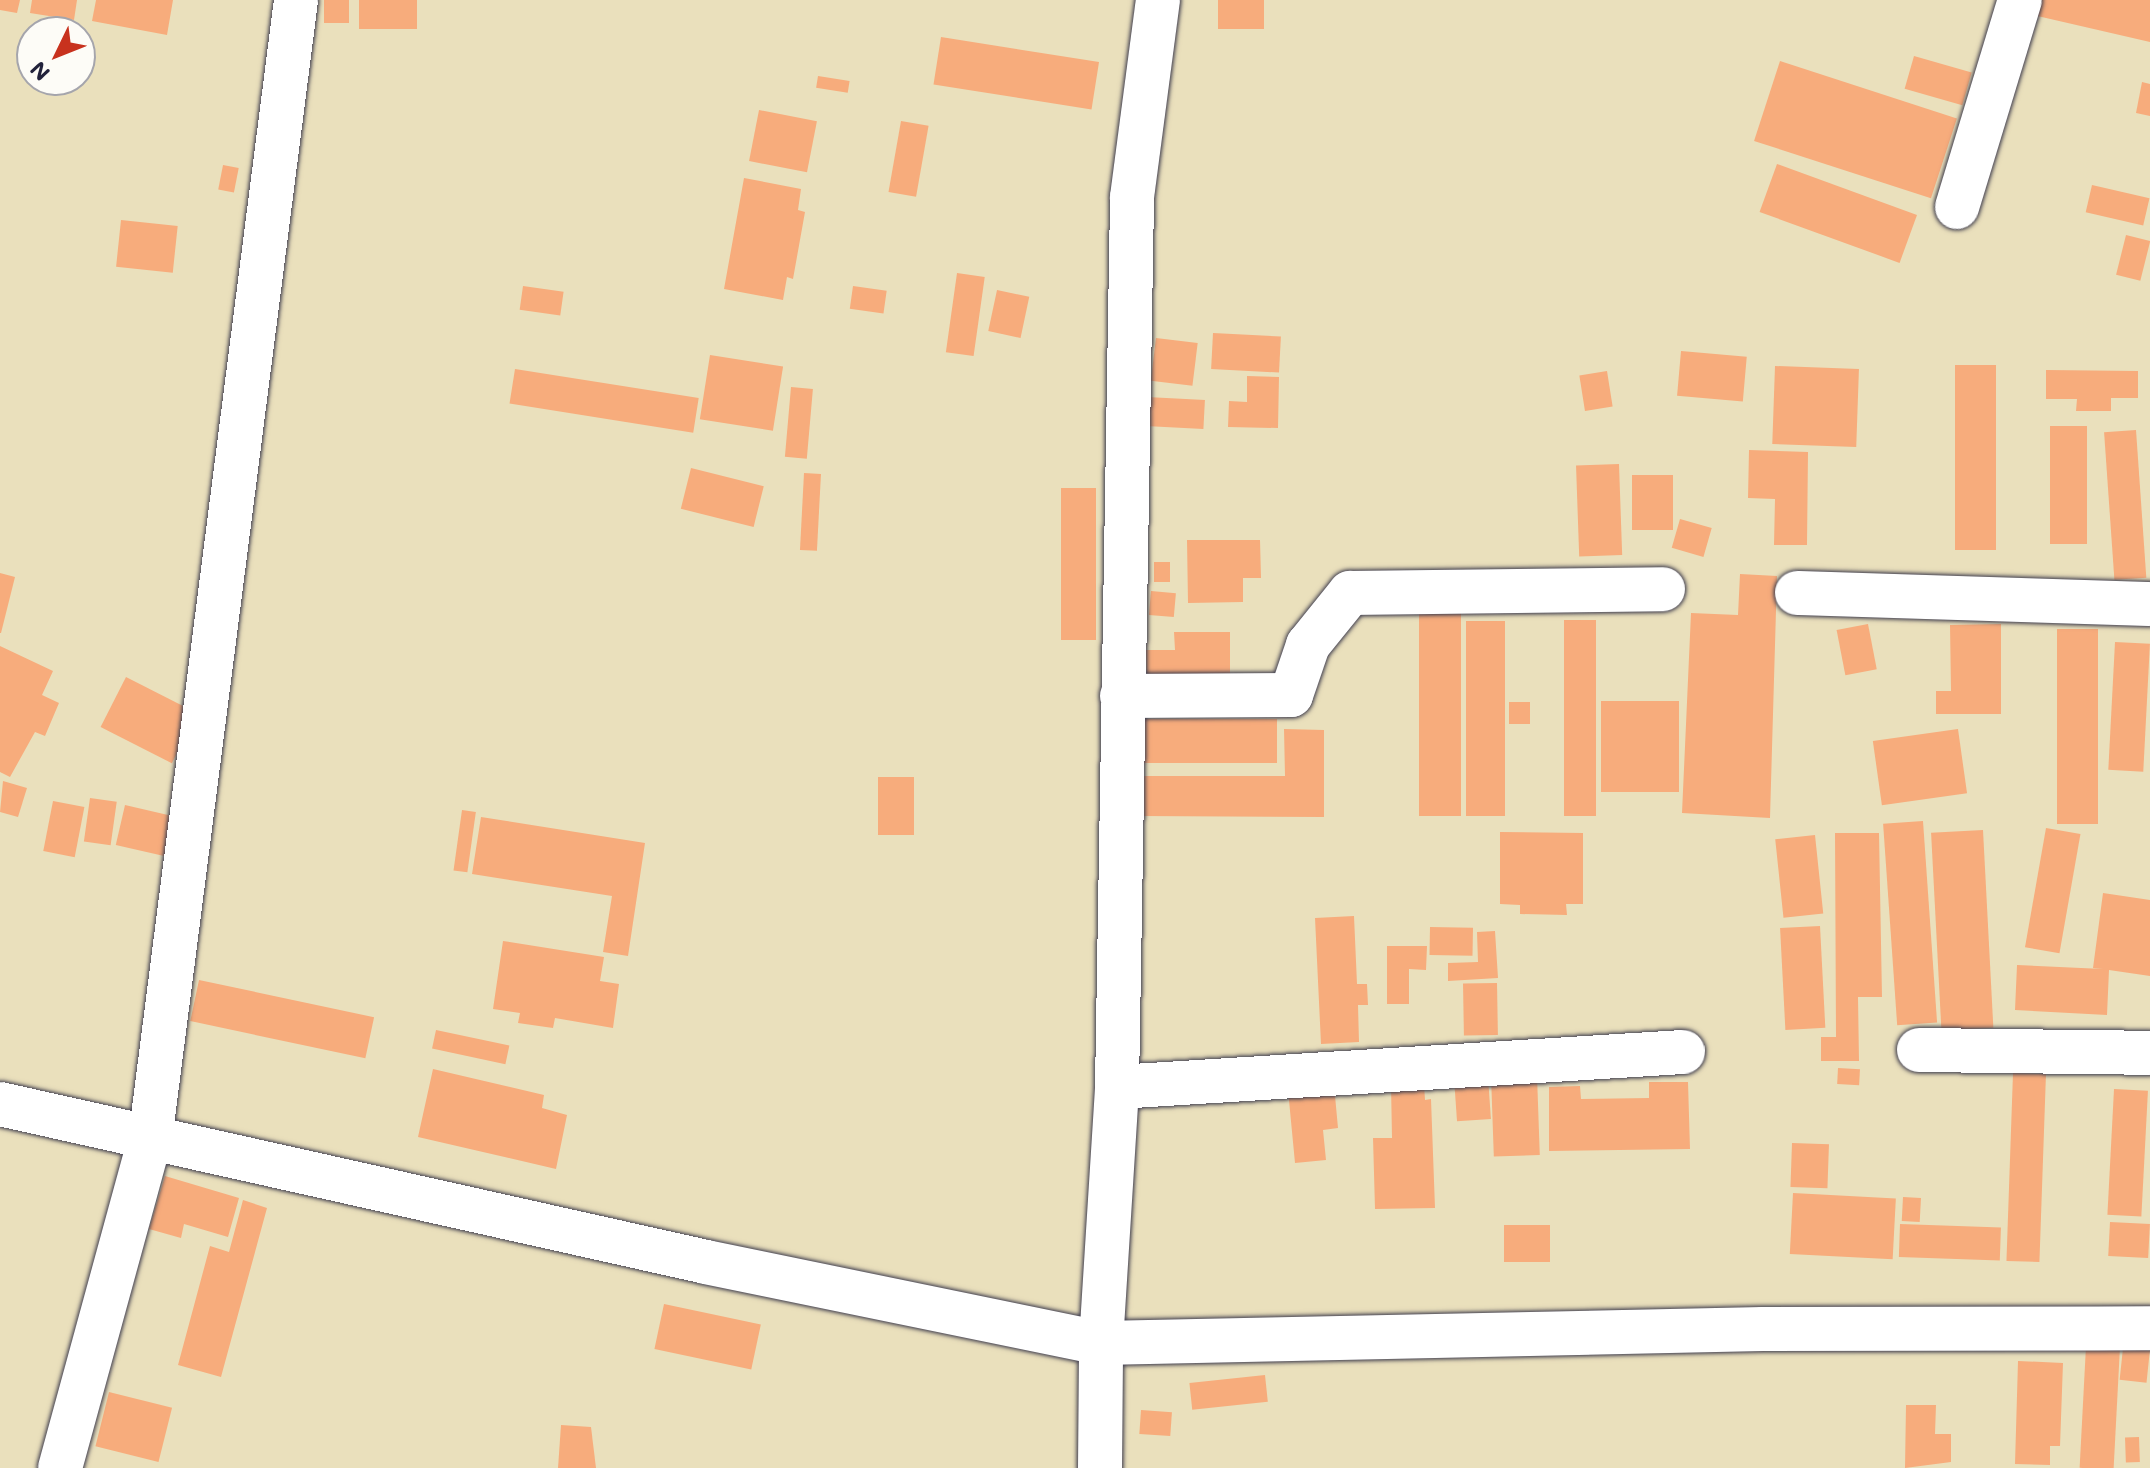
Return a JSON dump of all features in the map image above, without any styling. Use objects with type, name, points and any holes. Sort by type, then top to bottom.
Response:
[{"type":"street","points":[[60,1468],[150,1140],[296,0]]},
{"type":"street","points":[[1100,1468],[1101,1343],[1117,1087],[1132,197],[1158,0]]},
{"type":"street","points":[[1957,207],[2020,0]]},
{"type":"street","points":[[1122,696],[1291,695],[1308,645],[1350,593],[1663,589]]},
{"type":"street","points":[[1797,593],[2150,604]]},
{"type":"street","points":[[1919,1050],[2150,1053]]},
{"type":"street","points":[[1117,1087],[1683,1052]]},
{"type":"street","points":[[0,1104],[150,1140],[1101,1343],[1747,1330],[2150,1328]]},
{"type":"building","points":[[0,0],[20,0],[17,13],[0,10]]},
{"type":"building","points":[[32,0],[77,0],[75,16],[30,13]]},
{"type":"building","points":[[96,0],[173,0],[167,35],[96,22],[96,16],[93,16]]},
{"type":"building","points":[[324,0],[349,0],[349,23],[324,23]]},
{"type":"building","points":[[359,0],[417,0],[417,29],[359,29]]},
{"type":"building","points":[[1218,0],[1264,0],[1264,29],[1218,29]]},
{"type":"building","points":[[2032,0],[2150,0],[2150,42],[2029,14]]},
{"type":"building","points":[[941,37],[1099,62],[1092,109],[933,84]]},
{"type":"building","points":[[1914,56],[1972,73],[1962,105],[1905,89]]},
{"type":"building","points":[[1780,61],[1957,118],[1931,198],[1754,141]]},
{"type":"building","points":[[818,76],[850,81],[848,93],[816,88]]},
{"type":"building","points":[[2142,82],[2150,84],[2150,116],[2136,113]]},
{"type":"building","points":[[759,110],[817,121],[807,172],[749,161]]},
{"type":"building","points":[[901,121],[929,126],[916,197],[888,192]]},
{"type":"building","points":[[1777,164],[1917,215],[1900,263],[1760,212]]},
{"type":"building","points":[[223,165],[239,168],[234,193],[218,190]]},
{"type":"building","points":[[744,178],[801,189],[798,210],[805,212],[793,279],[787,277],[783,300],[724,289]]},
{"type":"building","points":[[2092,185],[2149,198],[2143,226],[2086,212]]},
{"type":"building","points":[[121,220],[178,226],[173,273],[116,267]]},
{"type":"building","points":[[2126,235],[2150,241],[2140,281],[2116,275]]},
{"type":"building","points":[[957,273],[985,277],[974,356],[946,352]]},
{"type":"building","points":[[523,286],[564,292],[560,315],[520,310]]},
{"type":"building","points":[[853,286],[887,291],[883,314],[850,309]]},
{"type":"building","points":[[997,290],[1029,297],[1021,338],[988,331]]},
{"type":"building","points":[[1213,333],[1281,337],[1279,373],[1211,369]]},
{"type":"building","points":[[1156,338],[1198,343],[1192,386],[1151,381]]},
{"type":"building","points":[[1681,351],[1747,357],[1743,402],[1677,396]]},
{"type":"building","points":[[710,355],[783,367],[773,431],[700,419]]},
{"type":"building","points":[[1955,365],[1996,365],[1996,550],[1955,550]]},
{"type":"building","points":[[1775,366],[1859,369],[1856,447],[1772,444]]},
{"type":"building","points":[[515,369],[699,398],[693,433],[510,404]]},
{"type":"building","points":[[2046,370],[2138,371],[2138,398],[2111,398],[2111,411],[2076,411],[2077,399],[2046,399]]},
{"type":"building","points":[[1607,371],[1613,407],[1585,411],[1579,375]]},
{"type":"building","points":[[1247,376],[1279,377],[1278,428],[1228,427],[1229,401],[1247,402]]},
{"type":"building","points":[[791,387],[813,389],[807,459],[785,457]]},
{"type":"building","points":[[1147,397],[1205,400],[1203,429],[1145,426]]},
{"type":"building","points":[[2050,426],[2087,426],[2087,544],[2050,544]]},
{"type":"building","points":[[2136,430],[2146,578],[2114,580],[2104,432]]},
{"type":"building","points":[[1749,450],[1808,452],[1807,545],[1774,545],[1775,499],[1748,498]]},
{"type":"building","points":[[1619,464],[1622,555],[1579,556],[1576,466]]},
{"type":"building","points":[[691,468],[764,486],[754,527],[681,509]]},
{"type":"building","points":[[804,473],[821,474],[817,551],[800,550]]},
{"type":"building","points":[[1632,475],[1673,475],[1673,530],[1632,530]]},
{"type":"building","points":[[1061,488],[1096,488],[1096,640],[1061,640]]},
{"type":"building","points":[[1680,519],[1712,528],[1703,557],[1672,548]]},
{"type":"building","points":[[1187,540],[1260,540],[1261,578],[1243,578],[1243,602],[1188,603]]},
{"type":"building","points":[[1154,562],[1170,562],[1170,582],[1154,582]]},
{"type":"building","points":[[0,573],[15,577],[1,633],[0,633]]},
{"type":"building","points":[[1740,574],[1777,576],[1770,818],[1682,813],[1691,613],[1738,615]]},
{"type":"building","points":[[1151,591],[1176,593],[1174,617],[1149,615]]},
{"type":"building","points":[[1419,607],[1461,607],[1461,816],[1419,816]]},
{"type":"building","points":[[1564,620],[1596,620],[1596,816],[1564,816]]},
{"type":"building","points":[[1466,621],[1505,621],[1505,816],[1466,816]]},
{"type":"building","points":[[1868,624],[1877,669],[1845,675],[1837,630]]},
{"type":"building","points":[[2001,624],[2001,714],[1936,714],[1936,691],[1951,691],[1950,625]]},
{"type":"building","points":[[2057,629],[2098,629],[2098,824],[2057,824]]},
{"type":"building","points":[[1174,632],[1230,632],[1230,680],[1147,681],[1146,650],[1175,650]]},
{"type":"building","points":[[2115,642],[2150,644],[2143,772],[2108,770]]},
{"type":"building","points":[[0,646],[53,671],[42,695],[59,703],[45,736],[35,732],[10,777],[0,772]]},
{"type":"building","points":[[126,677],[197,713],[172,763],[101,727]]},
{"type":"building","points":[[1601,701],[1679,701],[1679,792],[1601,792]]},
{"type":"building","points":[[1509,702],[1530,702],[1530,724],[1509,724]]},
{"type":"building","points":[[1139,719],[1277,719],[1277,763],[1139,763]]},
{"type":"building","points":[[1284,729],[1324,730],[1324,817],[1138,816],[1137,776],[1285,776]]},
{"type":"building","points":[[1958,729],[1967,793],[1882,805],[1873,741]]},
{"type":"building","points":[[878,777],[914,777],[914,835],[878,835]]},
{"type":"building","points":[[3,781],[27,788],[18,817],[0,812]]},
{"type":"building","points":[[90,798],[117,802],[111,845],[84,842]]},
{"type":"building","points":[[53,801],[84,807],[75,857],[43,851]]},
{"type":"building","points":[[125,805],[178,817],[168,857],[116,845]]},
{"type":"building","points":[[462,810],[476,812],[467,872],[454,870]]},
{"type":"building","points":[[481,817],[645,843],[628,956],[603,952],[612,896],[472,874]]},
{"type":"building","points":[[1923,821],[1937,1023],[1897,1025],[1883,824]]},
{"type":"building","points":[[2046,828],[2080,834],[2059,953],[2025,947]]},
{"type":"building","points":[[1983,830],[1993,1028],[1941,1030],[1931,833]]},
{"type":"building","points":[[1500,832],[1583,833],[1583,904],[1566,904],[1567,915],[1520,914],[1520,905],[1500,904]]},
{"type":"building","points":[[1835,833],[1879,833],[1882,997],[1858,997],[1859,1061],[1821,1061],[1821,1037],[1836,1037]]},
{"type":"building","points":[[1815,835],[1823,914],[1783,918],[1775,839]]},
{"type":"building","points":[[2103,893],[2150,900],[2150,976],[2109,970],[2107,1015],[2015,1010],[2017,965],[2103,969],[2093,968]]},
{"type":"building","points":[[1354,916],[1357,984],[1367,984],[1368,1005],[1358,1005],[1359,1042],[1321,1044],[1315,918]]},
{"type":"building","points":[[1820,926],[1825,1028],[1785,1030],[1780,928]]},
{"type":"building","points":[[1430,927],[1473,928],[1473,956],[1430,955]]},
{"type":"building","points":[[1495,931],[1498,978],[1448,981],[1448,963],[1478,962],[1477,932]]},
{"type":"building","points":[[503,941],[604,957],[600,981],[619,984],[613,1028],[555,1018],[553,1028],[518,1023],[520,1013],[493,1009]]},
{"type":"building","points":[[1387,946],[1427,946],[1426,970],[1409,969],[1409,1004],[1387,1004]]},
{"type":"building","points":[[199,980],[374,1017],[365,1058],[190,1021]]},
{"type":"building","points":[[1497,983],[1498,1035],[1464,1036],[1463,984]]},
{"type":"building","points":[[436,1030],[509,1046],[505,1064],[432,1049]]},
{"type":"building","points":[[1838,1068],[1860,1069],[1859,1085],[1837,1084]]},
{"type":"building","points":[[433,1069],[544,1095],[542,1108],[567,1115],[556,1169],[418,1137]]},
{"type":"building","points":[[2013,1073],[2046,1074],[2039,1262],[2006,1261]]},
{"type":"building","points":[[1537,1075],[1540,1155],[1494,1157],[1491,1077]]},
{"type":"building","points":[[1488,1077],[1491,1119],[1457,1121],[1454,1079]]},
{"type":"building","points":[[1649,1082],[1688,1082],[1690,1149],[1549,1151],[1549,1087],[1580,1086],[1581,1099],[1649,1098]]},
{"type":"building","points":[[1424,1084],[1425,1100],[1431,1099],[1435,1208],[1375,1209],[1373,1138],[1392,1138],[1391,1085]]},
{"type":"building","points":[[1334,1085],[1338,1128],[1323,1130],[1326,1160],[1295,1163],[1288,1090]]},
{"type":"building","points":[[2114,1089],[2148,1091],[2141,1217],[2107,1215]]},
{"type":"building","points":[[1792,1143],[1829,1144],[1827,1188],[1790,1187]]},
{"type":"building","points":[[165,1176],[239,1198],[228,1237],[184,1224],[181,1238],[149,1229]]},
{"type":"building","points":[[1793,1193],[1896,1198],[1893,1259],[1790,1254]]},
{"type":"building","points":[[1903,1197],[1921,1198],[1920,1222],[1902,1221]]},
{"type":"building","points":[[243,1200],[267,1208],[221,1377],[178,1365],[210,1246],[229,1252]]},
{"type":"building","points":[[2110,1222],[2150,1224],[2148,1258],[2108,1256]]},
{"type":"building","points":[[1900,1224],[2001,1228],[2000,1261],[1899,1257]]},
{"type":"building","points":[[1504,1225],[1550,1225],[1550,1262],[1504,1262]]},
{"type":"building","points":[[664,1304],[761,1325],[751,1370],[654,1349]]},
{"type":"building","points":[[2086,1346],[2120,1348],[2114,1468],[2080,1468]]},
{"type":"building","points":[[2123,1348],[2150,1351],[2147,1383],[2120,1380]]},
{"type":"building","points":[[2018,1361],[2063,1363],[2060,1446],[2050,1446],[2050,1465],[2015,1464]]},
{"type":"building","points":[[1265,1375],[1268,1402],[1192,1410],[1189,1383]]},
{"type":"building","points":[[109,1392],[172,1408],[159,1462],[95,1446]]},
{"type":"building","points":[[1906,1405],[1936,1405],[1935,1434],[1951,1434],[1951,1462],[1905,1468]]},
{"type":"building","points":[[1141,1410],[1172,1412],[1170,1436],[1139,1434]]},
{"type":"building","points":[[561,1425],[591,1427],[596,1468],[558,1468]]},
{"type":"building","points":[[2125,1437],[2139,1437],[2140,1462],[2126,1462]]}]
